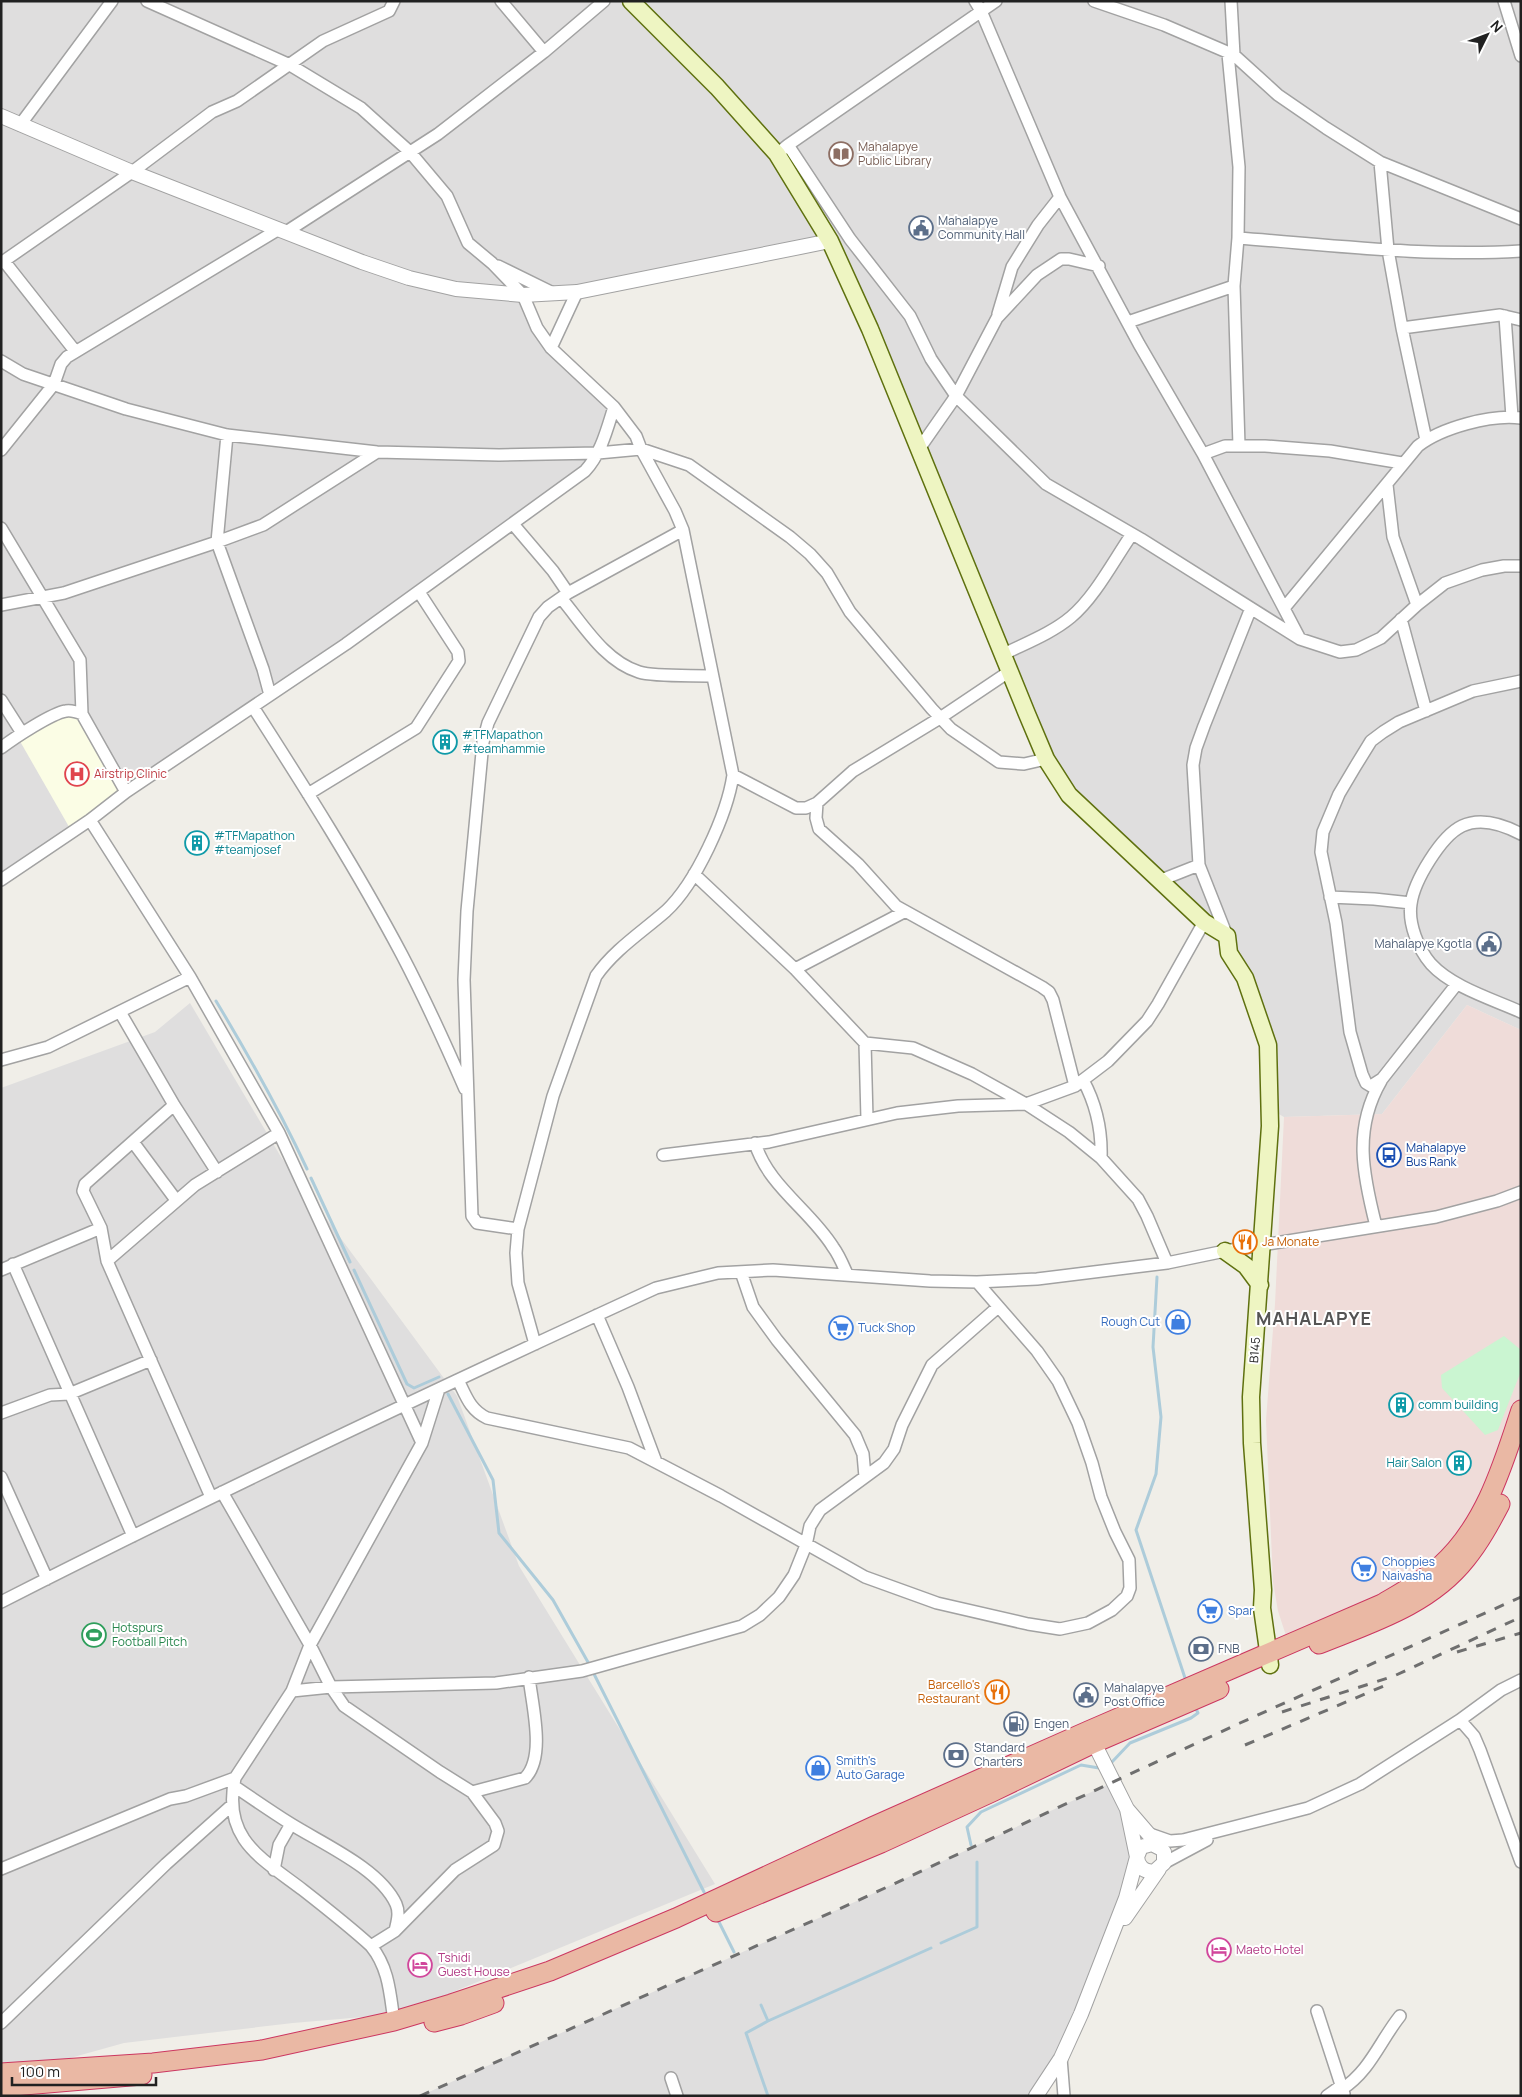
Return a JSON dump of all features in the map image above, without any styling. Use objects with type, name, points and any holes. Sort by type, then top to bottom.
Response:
[{"type":"highway","points":[[1,2073],[153,2064],[262,2050],[394,2021],[451,2004],[550,1971],[676,1918],[874,1826],[1091,1737],[1273,1657],[1382,1604],[1422,1580],[1441,1565],[1456,1549],[1476,1522],[1493,1489],[1521,1410]]},
{"type":"highway","points":[[1273,1657],[1387,1617],[1431,1593],[1466,1560],[1487,1528],[1505,1495],[1521,1449]]},
{"type":"highway","points":[[1,2087],[68,2080],[118,2078],[264,2061],[336,2047],[461,2015],[551,1982],[882,1842],[992,1792],[1091,1737]]},
{"type":"main road","points":[[635,2],[717,87],[783,150],[830,241],[870,329],[1046,759],[1069,795],[1204,922],[1227,936]]},
{"type":"main road","name":"B145","points":[[1227,936],[1230,953],[1245,978],[1268,1045],[1270,1109],[1263,1244],[1251,1397],[1252,1443],[1263,1590],[1273,1657]]},
{"type":"main road","points":[[1225,1250],[1246,1266],[1260,1284]]},
{"type":"street","points":[[20,125],[112,1]]},
{"type":"street","points":[[147,1],[290,65],[351,101],[410,152],[448,196],[468,244],[492,263],[523,295],[537,328],[551,348],[614,407],[632,430],[675,511],[683,530],[734,775],[723,812],[694,874],[668,909],[604,964],[596,976],[552,1096],[518,1229],[516,1254],[518,1283],[535,1344]]},
{"type":"street","points":[[75,351],[2,262],[132,172],[212,112],[230,105],[323,41],[389,11],[394,1]]},
{"type":"street","points":[[501,1],[544,52]]},
{"type":"street","points":[[1,450],[54,384],[61,364],[75,351],[282,230],[438,134],[544,52],[604,1]]},
{"type":"street","points":[[996,1],[978,6],[783,150],[910,316],[931,359],[956,396],[1046,484],[1132,534],[1300,639],[1340,652],[1356,650],[1381,638],[1445,583],[1463,575],[1504,566],[1521,566]]},
{"type":"street","points":[[1094,1],[1164,25],[1231,55],[1278,94],[1326,128],[1380,162],[1521,219]]},
{"type":"street","points":[[1231,1],[1231,55],[1238,167],[1238,238],[1234,286],[1239,446]]},
{"type":"street","points":[[1504,1],[1521,56]]},
{"type":"street","points":[[978,6],[1060,197],[1203,454],[1285,607],[1300,639]]},
{"type":"street","points":[[1,116],[132,172],[362,262],[409,278],[456,289],[523,295],[577,292],[830,241]]},
{"type":"street","points":[[1380,162],[1388,250],[1402,328],[1426,440]]},
{"type":"street","points":[[919,449],[956,396],[997,318],[1012,267],[1038,225],[1060,197]]},
{"type":"street","points":[[1238,238],[1388,250],[1482,253],[1521,251]]},
{"type":"street","points":[[997,318],[1037,276],[1060,259],[1069,259],[1099,266]]},
{"type":"street","points":[[492,263],[556,294]]},
{"type":"street","points":[[1128,322],[1234,286]]},
{"type":"street","points":[[551,348],[577,292]]},
{"type":"street","points":[[1402,328],[1478,317],[1505,316],[1521,320]]},
{"type":"street","points":[[1285,607],[1387,485],[1402,464],[1426,440],[1461,426],[1516,418],[1505,316]]},
{"type":"street","points":[[1,361],[23,374],[126,409],[227,435],[377,452],[499,455],[598,453],[641,449],[689,465],[790,537],[810,554],[827,573],[850,612],[951,729],[999,762],[1024,764],[1046,759]]},
{"type":"street","points":[[1,880],[90,820],[126,792],[346,644],[585,471],[594,462],[614,407]]},
{"type":"street","points":[[227,435],[217,542],[260,660],[270,695]]},
{"type":"street","points":[[1203,454],[1225,446],[1265,446],[1330,450],[1402,464]]},
{"type":"street","points":[[1,605],[64,593],[217,542],[276,518],[377,452]]},
{"type":"street","points":[[1387,485],[1393,537],[1416,606]]},
{"type":"street","points":[[513,524],[554,571],[564,595],[607,653],[625,666],[641,672],[712,676]]},
{"type":"street","points":[[1,528],[80,660],[82,714],[126,792]]},
{"type":"street","points":[[518,1229],[478,1223],[474,1221],[472,1216],[464,980],[467,912],[483,742],[488,723],[539,617],[548,607],[564,595],[683,530]]},
{"type":"street","points":[[1004,654],[1054,629],[1071,617],[1085,603],[1132,534]]},
{"type":"street","points":[[308,794],[416,728],[459,661],[458,652],[419,592]]},
{"type":"street","points":[[1227,936],[1199,866],[1193,771],[1195,754],[1251,608]]},
{"type":"street","points":[[1401,619],[1426,711]]},
{"type":"street","points":[[734,775],[796,808],[806,808],[817,803],[853,771],[940,718],[1010,671]]},
{"type":"street","points":[[1382,1080],[1371,1086],[1366,1083],[1350,1032],[1336,923],[1321,852],[1323,832],[1340,794],[1371,741],[1399,722],[1473,691],[1521,681]]},
{"type":"street","points":[[1,700],[22,733]]},
{"type":"street","points":[[253,707],[308,794],[401,953],[436,1022],[468,1095]]},
{"type":"street","points":[[1,748],[22,733],[65,711],[82,714]]},
{"type":"street","points":[[817,803],[816,818],[819,829],[858,864],[885,896],[904,912],[1049,992],[1079,1083],[1090,1093],[1102,1135],[1101,1158]]},
{"type":"street","points":[[90,820],[190,977],[279,1133],[422,1443]]},
{"type":"street","points":[[1521,834],[1511,828],[1478,822],[1463,826],[1448,835],[1422,873],[1411,903],[1412,923],[1419,946],[1431,964],[1456,985],[1521,1012]]},
{"type":"street","points":[[1160,880],[1199,866]]},
{"type":"street","points":[[694,874],[795,969],[865,1043],[918,1050],[972,1074],[1026,1104],[1069,1132],[1101,1158],[1138,1199],[1167,1263]]},
{"type":"street","points":[[1330,897],[1411,903]]},
{"type":"street","points":[[795,969],[904,912]]},
{"type":"street","points":[[663,1154],[755,1143],[867,1119],[958,1106],[1026,1104],[1079,1083],[1108,1061],[1146,1021],[1158,1004],[1204,922]]},
{"type":"street","points":[[1,1060],[48,1047],[190,977]]},
{"type":"street","points":[[1376,1226],[1366,1180],[1362,1146],[1368,1106],[1382,1080],[1456,985]]},
{"type":"street","points":[[120,1012],[174,1105],[217,1172]]},
{"type":"street","points":[[865,1043],[867,1119]]},
{"type":"street","points":[[174,1105],[85,1184],[82,1190],[97,1216],[107,1261],[210,1497]]},
{"type":"street","points":[[107,1261],[176,1200],[279,1133]]},
{"type":"street","points":[[133,1142],[176,1200]]},
{"type":"street","points":[[755,1143],[759,1156],[768,1171],[833,1247],[847,1274]]},
{"type":"street","points":[[1,1602],[210,1497],[656,1288],[718,1273],[773,1270],[930,1281],[977,1282],[1037,1278],[1167,1263],[1225,1250],[1436,1217],[1496,1201],[1521,1192]]},
{"type":"street","points":[[1,1270],[101,1228]]},
{"type":"street","points":[[13,1264],[133,1536]]},
{"type":"street","points":[[741,1272],[753,1306],[777,1340],[856,1435],[863,1454],[865,1477]]},
{"type":"street","points":[[458,1380],[470,1405],[477,1413],[486,1418],[618,1444],[721,1496],[865,1577],[937,1603],[1028,1624],[1060,1628],[1088,1622],[1112,1610],[1127,1596],[1130,1588],[1129,1560],[1101,1497],[1078,1423],[1050,1367],[977,1282]]},
{"type":"street","points":[[292,1691],[331,1687],[496,1683],[582,1671],[742,1626],[760,1615],[779,1597],[794,1575],[806,1545],[810,1526],[820,1510],[884,1463],[894,1449],[902,1425],[932,1365],[998,1307]]},
{"type":"street","points":[[597,1315],[628,1388],[656,1462]]},
{"type":"street","points":[[1,1413],[50,1395],[69,1394],[151,1360]]},
{"type":"street","points":[[394,2021],[388,1977],[380,1958],[371,1946],[302,1889],[266,1864],[244,1839],[233,1817],[232,1805],[234,1782],[292,1691],[310,1645],[422,1443],[440,1389]]},
{"type":"street","points":[[1,1477],[47,1579]]},
{"type":"street","points":[[222,1492],[310,1645],[331,1687],[344,1706],[472,1792],[498,1831],[494,1845],[455,1870],[395,1930],[371,1946]]},
{"type":"street","points":[[472,1792],[526,1778],[531,1772],[537,1748],[529,1678]]},
{"type":"street","points":[[1150,1834],[1170,1841],[1183,1840],[1308,1808],[1360,1784],[1460,1720],[1502,1690],[1521,1680]]},
{"type":"street","points":[[1460,1720],[1474,1736],[1521,1862]]},
{"type":"street","points":[[1091,1737],[1127,1809],[1137,1857],[1142,1869],[1151,1872],[1162,1860],[1239,1827]]},
{"type":"street","points":[[234,1782],[291,1824],[368,1871],[381,1883],[396,1905],[398,1914],[395,1930]]},
{"type":"street","points":[[1,1869],[170,1799],[234,1782]]},
{"type":"street","points":[[4,2016],[166,1864],[232,1805]]},
{"type":"street","points":[[1127,1809],[1150,1834],[1162,1860]]},
{"type":"street","points":[[274,1870],[279,1846],[291,1824]]},
{"type":"street","points":[[1036,2096],[1061,2058],[1100,1968],[1126,1898],[1139,1850],[1145,1845],[1156,1844],[1162,1860]]},
{"type":"street","points":[[1100,1968],[1130,1911],[1162,1860]]},
{"type":"street","points":[[1317,2010],[1343,2090]]},
{"type":"street","points":[[1327,2096],[1343,2090],[1356,2079],[1369,2064],[1400,2016]]},
{"type":"street","points":[[1061,2058],[1064,2096]]},
{"type":"street","points":[[671,2078],[678,2096]]},
{"type":"shaded area","points":[[1,1],[1521,1],[1521,1030],[1467,1005],[1382,1114],[1284,1117],[1270,1109],[1269,1069],[1227,936],[1069,795],[830,241],[523,295],[537,328],[614,407],[590,466],[1,880]]},
{"type":"shaded area","name":"Airstrip Clinic","points":[[65,711],[82,714],[126,792],[72,832],[17,736]]},
{"type":"shaded area","points":[[190,1003],[281,1157],[457,1396],[519,1566],[715,1884],[453,1992],[410,2013],[293,2023],[124,2043],[63,2060],[1,2065],[1,1088],[155,1032]]},
{"type":"shaded area","points":[[1467,1005],[1521,1030],[1521,1415],[1463,1544],[1291,1651],[1278,1611],[1273,1582],[1266,1420],[1275,1304],[1284,1117],[1382,1114]]},
{"type":"shaded area","points":[[1113,1782],[1132,1837],[1126,1898],[1036,2096],[420,2096],[857,1901]]},
{"type":"green space","points":[[1504,1336],[1521,1350],[1521,1371],[1498,1430],[1485,1435],[1442,1388],[1441,1375]]},
{"type":"waterway","points":[[216,1001],[264,1084],[307,1169]]},
{"type":"waterway","points":[[311,1178],[350,1262]]},
{"type":"waterway","points":[[354,1270],[407,1384],[414,1388],[439,1377]]},
{"type":"waterway","points":[[1157,1277],[1153,1347],[1161,1417],[1156,1474],[1136,1530],[1185,1678]]},
{"type":"waterway","points":[[448,1394],[493,1480],[499,1533],[553,1600],[589,1664]]},
{"type":"waterway","points":[[593,1672],[704,1892]]},
{"type":"waterway","points":[[1112,1762],[1130,1743],[1191,1718],[1198,1713],[1196,1709]]},
{"type":"waterway","points":[[971,1845],[967,1827],[981,1812],[1081,1765],[1099,1768]]},
{"type":"waterway","points":[[941,1943],[977,1927],[977,1862]]},
{"type":"waterway","points":[[718,1920],[734,1952]]},
{"type":"waterway","points":[[768,2096],[746,2033],[768,2021],[931,1948]]},
{"type":"waterway","points":[[761,2005],[768,2021]]},
{"type":"railway","points":[[420,2096],[857,1901],[1240,1723],[1521,1597]]},
{"type":"railway","points":[[1282,1712],[1394,1676],[1521,1617]]},
{"type":"railway","points":[[1457,1652],[1521,1633]]},
{"type":"railway","points":[[1245,1745],[1386,1685]]},
{"type":"place","name":"Mahalapye Public Library","points":[[841,154]]},
{"type":"place","name":"Mahalapye Community Hall","points":[[921,228]]},
{"type":"place","name":"#TFMapathon #teamhammie","points":[[445,742]]},
{"type":"place","name":"Airstrip Clinic","points":[[77,774]]},
{"type":"place","name":"#TFMapathon #teamjosef","points":[[197,843]]},
{"type":"place","name":"Mahalapye Kgotla","points":[[1489,944]]},
{"type":"place","name":"Mahalapye Bus Rank","points":[[1389,1155]]},
{"type":"place","name":"Ja Monate","points":[[1245,1242]]},
{"type":"place","name":"Rough Cut","points":[[1178,1322]]},
{"type":"place","name":"Tuck Shop","points":[[841,1328]]},
{"type":"place","name":"comm building","points":[[1401,1405]]},
{"type":"place","name":"Hair Salon","points":[[1459,1463]]},
{"type":"place","name":"Choppies Naivasha","points":[[1364,1569]]},
{"type":"place","name":"Spar","points":[[1210,1611]]},
{"type":"place","name":"Hotspurs Football Pitch","points":[[94,1635]]},
{"type":"place","name":"FNB","points":[[1201,1649]]},
{"type":"place","name":"Barcello's Restaurant","points":[[997,1692]]},
{"type":"place","name":"Mahalapye Post Office","points":[[1086,1695]]},
{"type":"place","name":"Engen","points":[[1016,1724]]},
{"type":"place","name":"Standard Charters","points":[[956,1755]]},
{"type":"place","name":"Smith's Auto Garage","points":[[818,1768]]},
{"type":"place","name":"Maeto Hotel","points":[[1219,1950]]},
{"type":"place","name":"Tshidi Guest House","points":[[420,1965]]},
{"type":"district","name":"MAHALAPYE","points":[[1314,1319]]}]
